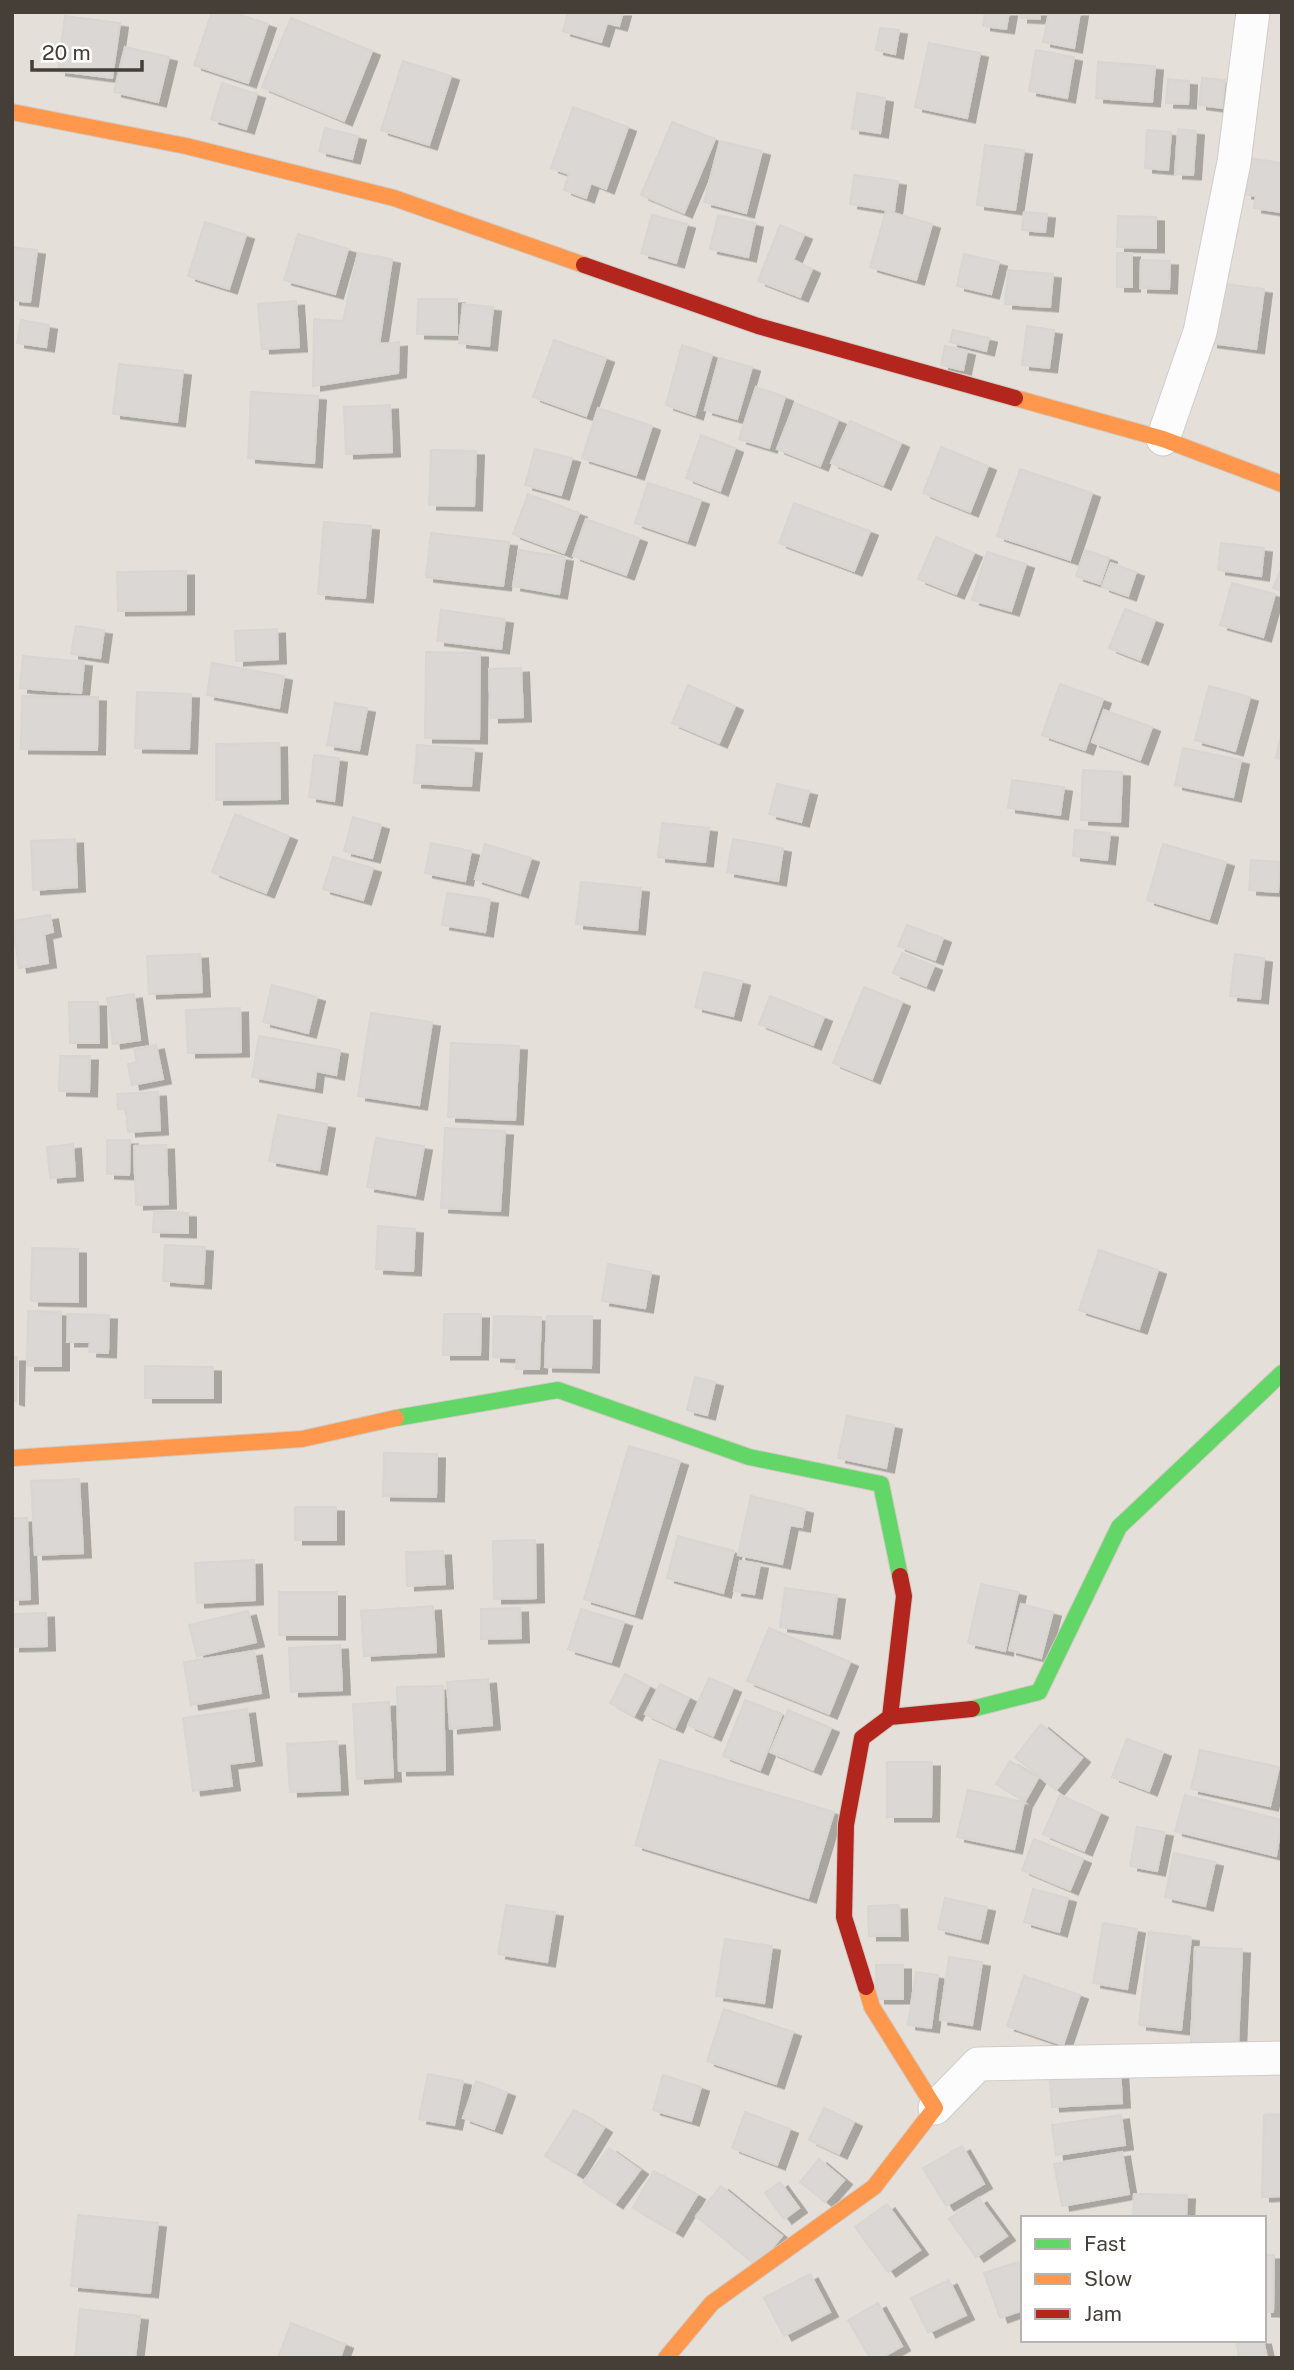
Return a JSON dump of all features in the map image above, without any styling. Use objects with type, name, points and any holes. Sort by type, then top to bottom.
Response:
[{"type":"street","points":[[1163,439],[1200,332],[1234,162],[1253,12]]},
{"type":"street","points":[[12,112],[186,146],[394,198],[758,326],[1163,439],[1282,484]]},
{"type":"street","points":[[935,2108],[872,2007],[844,1917],[846,1825],[862,1738],[890,1717],[959,1712],[1039,1692],[1119,1527],[1282,1373]]},
{"type":"street","points":[[12,1458],[302,1439],[401,1417],[558,1390],[749,1457],[881,1484],[904,1596],[890,1717]]},
{"type":"street","points":[[666,2358],[712,2303],[874,2187],[935,2108],[978,2064],[1282,2058]]},
{"type":"shaded area","points":[[12,12],[1282,12],[1282,2358],[12,2358]]},
{"type":"building","points":[[212,12],[232,12],[268,24],[248,83],[194,65]]},
{"type":"building","points":[[568,12],[623,12],[619,26],[607,23],[601,42],[563,31]]},
{"type":"building","points":[[985,12],[1009,12],[1006,29],[983,26]]},
{"type":"building","points":[[1020,12],[1040,12],[1040,19],[1020,18]]},
{"type":"building","points":[[1049,12],[1080,12],[1074,48],[1043,42]]},
{"type":"building","points":[[65,16],[120,23],[112,78],[58,71]]},
{"type":"building","points":[[291,18],[372,51],[344,121],[262,87]]},
{"type":"building","points":[[880,28],[899,30],[895,54],[876,50]]},
{"type":"building","points":[[929,43],[980,53],[967,118],[915,107]]},
{"type":"building","points":[[125,47],[169,57],[158,102],[114,92]]},
{"type":"building","points":[[1036,50],[1074,57],[1067,98],[1029,91]]},
{"type":"building","points":[[403,61],[451,76],[429,145],[381,130]]},
{"type":"building","points":[[1098,62],[1155,66],[1152,102],[1096,98]]},
{"type":"building","points":[[1202,78],[1225,80],[1222,108],[1199,105]]},
{"type":"building","points":[[1168,79],[1189,81],[1188,104],[1166,103]]},
{"type":"building","points":[[222,83],[257,94],[246,129],[211,119]]},
{"type":"building","points":[[857,93],[885,98],[880,133],[852,129]]},
{"type":"building","points":[[573,107],[628,127],[606,189],[591,183],[586,198],[564,190],[569,174],[551,168]]},
{"type":"building","points":[[672,122],[715,139],[684,213],[641,195]]},
{"type":"building","points":[[325,128],[358,136],[352,159],[319,151]]},
{"type":"building","points":[[1178,129],[1196,131],[1193,175],[1175,174]]},
{"type":"building","points":[[1147,130],[1171,132],[1168,170],[1145,168]]},
{"type":"building","points":[[720,141],[762,151],[746,213],[704,202]]},
{"type":"building","points":[[985,145],[1024,150],[1015,210],[977,205]]},
{"type":"building","points":[[1248,158],[1282,163],[1281,212],[1254,208],[1256,196],[1244,194]]},
{"type":"building","points":[[854,175],[898,181],[894,211],[850,204]]},
{"type":"building","points":[[886,211],[932,224],[916,280],[870,267]]},
{"type":"building","points":[[1024,212],[1047,214],[1045,232],[1022,230]]},
{"type":"building","points":[[652,215],[687,224],[676,263],[641,253]]},
{"type":"building","points":[[718,215],[755,223],[748,257],[710,249]]},
{"type":"building","points":[[1118,216],[1156,217],[1156,248],[1117,247]]},
{"type":"building","points":[[205,222],[246,235],[229,289],[188,276]]},
{"type":"building","points":[[780,225],[804,235],[793,260],[812,269],[800,297],[758,281]]},
{"type":"building","points":[[298,234],[348,249],[335,294],[284,280]]},
{"type":"building","points":[[12,247],[37,250],[30,302],[12,300]]},
{"type":"building","points":[[358,253],[392,259],[379,344],[399,342],[398,373],[313,386],[314,319],[343,321]]},
{"type":"building","points":[[1117,253],[1132,253],[1132,287],[1117,287]]},
{"type":"building","points":[[964,254],[999,262],[991,294],[957,286]]},
{"type":"building","points":[[1141,260],[1170,261],[1169,289],[1140,288]]},
{"type":"building","points":[[1008,270],[1053,274],[1050,307],[1005,304]]},
{"type":"building","points":[[1218,283],[1264,289],[1256,349],[1210,343]]},
{"type":"building","points":[[418,299],[457,299],[457,335],[417,334]]},
{"type":"building","points":[[296,301],[299,347],[262,349],[258,304]]},
{"type":"building","points":[[463,304],[493,307],[489,346],[459,343]]},
{"type":"building","points":[[21,320],[49,325],[46,347],[17,343]]},
{"type":"building","points":[[1027,326],[1054,330],[1049,368],[1022,365]]},
{"type":"building","points":[[953,330],[989,338],[986,351],[950,342]]},
{"type":"building","points":[[554,340],[606,358],[586,416],[533,397]]},
{"type":"building","points":[[682,345],[712,355],[695,415],[666,405]]},
{"type":"building","points":[[945,346],[967,351],[963,370],[941,365]]},
{"type":"building","points":[[719,358],[752,367],[737,419],[705,410]]},
{"type":"building","points":[[119,364],[183,371],[177,422],[113,414]]},
{"type":"building","points":[[756,387],[785,397],[769,448],[739,439]]},
{"type":"building","points":[[251,392],[318,396],[314,463],[248,458]]},
{"type":"building","points":[[795,403],[838,420],[820,466],[777,449]]},
{"type":"building","points":[[390,405],[392,452],[346,454],[344,407]]},
{"type":"building","points":[[598,408],[652,426],[636,475],[582,458]]},
{"type":"building","points":[[850,421],[901,443],[883,485],[831,463]]},
{"type":"building","points":[[701,435],[735,448],[720,491],[686,478]]},
{"type":"building","points":[[941,447],[988,466],[970,512],[923,493]]},
{"type":"building","points":[[535,449],[572,458],[561,495],[525,485]]},
{"type":"building","points":[[431,450],[476,451],[474,506],[429,505]]},
{"type":"building","points":[[1020,469],[1092,493],[1070,560],[997,536]]},
{"type":"building","points":[[648,483],[701,500],[687,541],[635,523]]},
{"type":"building","points":[[528,494],[579,513],[564,553],[513,534]]},
{"type":"building","points":[[794,503],[870,531],[854,571],[779,543]]},
{"type":"building","points":[[586,519],[639,538],[626,575],[573,556]]},
{"type":"building","points":[[324,522],[371,526],[365,598],[318,594]]},
{"type":"building","points":[[431,533],[509,542],[503,586],[426,577]]},
{"type":"building","points":[[936,537],[974,553],[956,594],[918,579]]},
{"type":"building","points":[[1221,543],[1264,548],[1261,576],[1218,570]]},
{"type":"building","points":[[519,550],[565,557],[559,594],[513,586]]},
{"type":"building","points":[[1085,550],[1109,558],[1100,584],[1076,576]]},
{"type":"building","points":[[987,552],[1026,564],[1011,611],[972,600]]},
{"type":"building","points":[[1111,563],[1136,572],[1128,596],[1102,587]]},
{"type":"building","points":[[1282,567],[1282,591],[1273,588]]},
{"type":"building","points":[[186,571],[186,610],[118,611],[117,572]]},
{"type":"building","points":[[1232,583],[1275,594],[1263,637],[1220,625]]},
{"type":"building","points":[[1125,609],[1155,620],[1140,660],[1109,648]]},
{"type":"building","points":[[441,610],[505,619],[501,649],[437,641]]},
{"type":"building","points":[[76,626],[104,630],[100,658],[71,654]]},
{"type":"building","points":[[277,629],[278,659],[236,661],[235,631]]},
{"type":"building","points":[[426,652],[480,653],[479,739],[425,738]]},
{"type":"building","points":[[23,656],[84,662],[81,693],[20,688]]},
{"type":"building","points":[[212,663],[284,676],[279,708],[207,695]]},
{"type":"building","points":[[521,668],[523,717],[491,718],[489,669]]},
{"type":"building","points":[[1060,684],[1103,699],[1085,750],[1042,735]]},
{"type":"building","points":[[688,685],[735,706],[719,743],[672,723]]},
{"type":"building","points":[[1209,686],[1250,697],[1235,751],[1195,740]]},
{"type":"building","points":[[137,692],[191,694],[189,749],[135,748]]},
{"type":"building","points":[[22,696],[98,697],[97,750],[21,749]]},
{"type":"building","points":[[335,703],[367,708],[359,750],[327,745]]},
{"type":"building","points":[[1104,710],[1152,727],[1140,760],[1092,742]]},
{"type":"building","points":[[1282,730],[1282,759],[1276,758]]},
{"type":"building","points":[[279,743],[280,799],[216,800],[216,744]]},
{"type":"building","points":[[417,745],[474,749],[471,786],[414,783]]},
{"type":"building","points":[[1183,748],[1241,760],[1233,797],[1175,785]]},
{"type":"building","points":[[314,755],[339,758],[334,801],[309,797]]},
{"type":"building","points":[[1083,770],[1122,772],[1120,822],[1081,820]]},
{"type":"building","points":[[1012,780],[1064,787],[1060,815],[1008,808]]},
{"type":"building","points":[[777,784],[809,791],[801,822],[769,814]]},
{"type":"building","points":[[235,814],[289,836],[266,893],[212,872]]},
{"type":"building","points":[[353,817],[381,825],[372,858],[344,851]]},
{"type":"building","points":[[662,823],[709,828],[705,862],[658,857]]},
{"type":"building","points":[[1075,830],[1110,833],[1107,860],[1073,856]]},
{"type":"building","points":[[75,839],[77,887],[33,890],[31,841]]},
{"type":"building","points":[[733,839],[783,848],[778,881],[727,872]]},
{"type":"building","points":[[431,843],[471,851],[465,881],[425,873]]},
{"type":"building","points":[[485,844],[531,858],[520,893],[475,879]]},
{"type":"building","points":[[1163,844],[1226,862],[1209,919],[1147,900]]},
{"type":"building","points":[[333,857],[373,868],[363,900],[323,889]]},
{"type":"building","points":[[1251,860],[1280,862],[1278,892],[1249,890]]},
{"type":"building","points":[[581,882],[641,888],[637,930],[576,924]]},
{"type":"building","points":[[447,893],[490,899],[485,932],[442,925]]},
{"type":"building","points":[[50,915],[53,932],[44,934],[48,963],[19,968],[12,921]]},
{"type":"building","points":[[907,925],[943,938],[935,960],[898,946]]},
{"type":"building","points":[[902,953],[934,966],[926,986],[893,973]]},
{"type":"building","points":[[200,954],[202,992],[149,994],[147,956]]},
{"type":"building","points":[[1235,954],[1264,958],[1260,999],[1230,996]]},
{"type":"building","points":[[704,972],[742,981],[733,1016],[695,1007]]},
{"type":"building","points":[[272,985],[317,997],[308,1033],[263,1022]]},
{"type":"building","points":[[864,987],[902,1002],[872,1079],[833,1063]]},
{"type":"building","points":[[134,994],[140,1040],[113,1044],[107,998]]},
{"type":"building","points":[[770,996],[824,1017],[813,1045],[759,1024]]},
{"type":"building","points":[[69,1002],[98,1002],[99,1043],[70,1043]]},
{"type":"building","points":[[240,1008],[241,1052],[188,1053],[186,1010]]},
{"type":"building","points":[[371,1013],[432,1022],[419,1105],[358,1096]]},
{"type":"building","points":[[259,1036],[340,1050],[336,1075],[316,1071],[314,1088],[252,1077]]},
{"type":"building","points":[[451,1043],[519,1046],[515,1120],[448,1117]]},
{"type":"building","points":[[156,1045],[163,1079],[132,1085],[128,1064],[137,1062],[134,1049]]},
{"type":"building","points":[[60,1056],[90,1056],[89,1092],[59,1091]]},
{"type":"building","points":[[158,1092],[160,1130],[128,1132],[126,1109],[118,1109],[117,1094]]},
{"type":"building","points":[[278,1115],[327,1124],[319,1170],[269,1161]]},
{"type":"building","points":[[445,1128],[505,1131],[500,1211],[441,1208]]},
{"type":"building","points":[[376,1138],[424,1146],[415,1195],[367,1187]]},
{"type":"building","points":[[107,1140],[130,1140],[129,1175],[107,1174]]},
{"type":"building","points":[[73,1144],[75,1176],[50,1178],[47,1147]]},
{"type":"building","points":[[166,1145],[168,1204],[136,1205],[134,1146]]},
{"type":"building","points":[[154,1211],[188,1213],[188,1233],[153,1232]]},
{"type":"building","points":[[378,1226],[415,1229],[413,1271],[376,1269]]},
{"type":"building","points":[[165,1245],[205,1247],[203,1284],[163,1281]]},
{"type":"building","points":[[32,1248],[78,1249],[78,1302],[31,1301]]},
{"type":"building","points":[[1099,1250],[1158,1270],[1139,1329],[1079,1310]]},
{"type":"building","points":[[608,1264],[651,1272],[645,1308],[602,1301]]},
{"type":"building","points":[[28,1311],[61,1312],[61,1366],[27,1366]]},
{"type":"building","points":[[68,1314],[109,1315],[108,1353],[89,1352],[90,1342],[67,1342]]},
{"type":"building","points":[[444,1314],[481,1314],[480,1355],[443,1355]]},
{"type":"building","points":[[494,1316],[541,1317],[539,1369],[516,1369],[517,1358],[493,1357]]},
{"type":"building","points":[[547,1316],[592,1316],[591,1368],[545,1367]]},
{"type":"building","points":[[12,1357],[17,1357],[16,1401],[12,1400]]},
{"type":"building","points":[[145,1366],[213,1367],[213,1398],[145,1398]]},
{"type":"building","points":[[695,1377],[715,1382],[707,1415],[687,1410]]},
{"type":"building","points":[[847,1416],[894,1425],[886,1468],[838,1458]]},
{"type":"building","points":[[629,1446],[680,1461],[634,1614],[584,1599]]},
{"type":"building","points":[[384,1453],[437,1454],[436,1497],[383,1496]]},
{"type":"building","points":[[79,1479],[83,1553],[35,1555],[31,1481]]},
{"type":"building","points":[[751,1496],[805,1509],[802,1527],[790,1525],[782,1564],[738,1555]]},
{"type":"building","points":[[295,1507],[336,1507],[336,1540],[295,1540]]},
{"type":"building","points":[[12,1518],[27,1518],[30,1599],[12,1600]]},
{"type":"building","points":[[678,1536],[734,1551],[723,1593],[667,1578]]},
{"type":"building","points":[[535,1540],[536,1598],[494,1599],[493,1541]]},
{"type":"building","points":[[443,1551],[445,1584],[407,1586],[406,1552]]},
{"type":"building","points":[[254,1560],[255,1600],[197,1603],[195,1563]]},
{"type":"building","points":[[740,1561],[760,1564],[754,1594],[734,1591]]},
{"type":"building","points":[[981,1584],[1018,1592],[1005,1651],[968,1643]]},
{"type":"building","points":[[785,1588],[837,1595],[832,1634],[780,1627]]},
{"type":"building","points":[[279,1592],[337,1592],[337,1635],[279,1635]]},
{"type":"building","points":[[1021,1604],[1053,1612],[1041,1658],[1009,1650]]},
{"type":"building","points":[[433,1606],[436,1652],[364,1656],[361,1611]]},
{"type":"building","points":[[520,1608],[521,1638],[481,1639],[481,1609]]},
{"type":"building","points":[[581,1609],[624,1622],[611,1662],[568,1649]]},
{"type":"building","points":[[248,1611],[256,1642],[197,1656],[189,1625]]},
{"type":"building","points":[[46,1613],[47,1646],[12,1647],[12,1614]]},
{"type":"building","points":[[769,1628],[850,1662],[829,1714],[747,1681]]},
{"type":"building","points":[[340,1645],[342,1690],[291,1692],[289,1648]]},
{"type":"building","points":[[254,1651],[261,1693],[191,1705],[184,1662]]},
{"type":"building","points":[[625,1674],[649,1687],[634,1716],[610,1703]]},
{"type":"building","points":[[709,1678],[733,1688],[713,1736],[688,1725]]},
{"type":"building","points":[[488,1679],[492,1725],[450,1729],[447,1682]]},
{"type":"building","points":[[660,1684],[689,1698],[675,1728],[645,1714]]},
{"type":"building","points":[[443,1686],[445,1770],[399,1771],[397,1687]]},
{"type":"building","points":[[745,1700],[782,1714],[760,1770],[723,1756]]},
{"type":"building","points":[[389,1702],[393,1777],[357,1779],[353,1704]]},
{"type":"building","points":[[247,1709],[254,1761],[229,1764],[232,1786],[193,1791],[183,1718]]},
{"type":"building","points":[[788,1710],[831,1728],[813,1770],[770,1752]]},
{"type":"building","points":[[1041,1724],[1082,1758],[1056,1790],[1015,1757]]},
{"type":"building","points":[[1127,1739],[1163,1752],[1149,1791],[1112,1777]]},
{"type":"building","points":[[337,1741],[340,1790],[290,1792],[287,1744]]},
{"type":"building","points":[[1200,1750],[1279,1767],[1270,1806],[1191,1789]]},
{"type":"building","points":[[660,1760],[834,1812],[808,1898],[635,1845]]},
{"type":"building","points":[[1010,1761],[1038,1778],[1025,1801],[996,1784]]},
{"type":"building","points":[[887,1762],[932,1762],[931,1817],[887,1817]]},
{"type":"building","points":[[968,1790],[1024,1802],[1014,1849],[957,1837]]},
{"type":"building","points":[[1060,1795],[1100,1813],[1084,1851],[1043,1834]]},
{"type":"building","points":[[1185,1795],[1282,1820],[1276,1856],[1175,1831]]},
{"type":"building","points":[[1137,1827],[1165,1832],[1157,1871],[1130,1866]]},
{"type":"building","points":[[1034,1839],[1083,1859],[1070,1890],[1022,1870]]},
{"type":"building","points":[[1174,1853],[1215,1862],[1205,1906],[1165,1897]]},
{"type":"building","points":[[1033,1889],[1068,1898],[1059,1932],[1024,1922]]},
{"type":"building","points":[[945,1898],[987,1907],[980,1939],[938,1929]]},
{"type":"building","points":[[506,1905],[555,1912],[547,1962],[498,1954]]},
{"type":"building","points":[[899,1905],[900,1936],[869,1936],[868,1906]]},
{"type":"building","points":[[1103,1923],[1137,1929],[1127,1989],[1093,1983]]},
{"type":"building","points":[[1149,1932],[1191,1937],[1181,2030],[1139,2025]]},
{"type":"building","points":[[725,1939],[772,1946],[764,2003],[716,1996]]},
{"type":"building","points":[[1195,1947],[1242,1949],[1238,2046],[1191,2044]]},
{"type":"building","points":[[949,1957],[982,1962],[972,2025],[940,2020]]},
{"type":"building","points":[[876,1965],[903,1965],[903,1999],[877,1999]]},
{"type":"building","points":[[916,1972],[938,1975],[931,2028],[908,2025]]},
{"type":"building","points":[[1024,1976],[1080,1995],[1063,2045],[1007,2026]]},
{"type":"building","points":[[724,2009],[793,2032],[776,2084],[707,2061]]},
{"type":"building","points":[[1120,2068],[1122,2103],[1052,2107],[1049,2073]]},
{"type":"building","points":[[428,2074],[463,2081],[454,2125],[419,2119]]},
{"type":"building","points":[[663,2075],[701,2087],[691,2121],[653,2110]]},
{"type":"building","points":[[476,2081],[507,2092],[494,2129],[463,2118]]},
{"type":"building","points":[[824,2108],[854,2122],[839,2154],[809,2140]]},
{"type":"building","points":[[574,2110],[604,2128],[576,2174],[545,2156]]},
{"type":"building","points":[[745,2112],[790,2129],[777,2165],[732,2148]]},
{"type":"building","points":[[1282,2114],[1282,2196],[1262,2197],[1264,2115]]},
{"type":"building","points":[[1121,2115],[1125,2145],[1056,2155],[1052,2125]]},
{"type":"building","points":[[962,2146],[984,2184],[946,2206],[923,2168]]},
{"type":"building","points":[[609,2148],[640,2170],[615,2204],[583,2182]]},
{"type":"building","points":[[1122,2152],[1129,2194],[1062,2206],[1054,2164]]},
{"type":"building","points":[[819,2159],[844,2180],[825,2202],[800,2182]]},
{"type":"building","points":[[654,2171],[697,2195],[675,2232],[633,2208]]},
{"type":"building","points":[[780,2182],[799,2208],[784,2219],[765,2193]]},
{"type":"building","points":[[721,2186],[782,2236],[757,2266],[696,2216]]},
{"type":"building","points":[[1134,2194],[1187,2195],[1186,2216],[1133,2216]]},
{"type":"building","points":[[979,2198],[1007,2236],[976,2257],[949,2219]]},
{"type":"building","points":[[887,2204],[920,2250],[888,2272],[855,2227]]},
{"type":"building","points":[[78,2215],[158,2223],[150,2293],[71,2286]]},
{"type":"building","points":[[1266,2255],[1274,2255],[1273,2312],[1266,2312]]},
{"type":"building","points":[[1018,2262],[1021,2269],[1021,2311],[1000,2318],[984,2273]]},
{"type":"building","points":[[810,2274],[830,2312],[784,2336],[764,2298]]},
{"type":"building","points":[[949,2280],[966,2315],[928,2333],[911,2298]]},
{"type":"building","points":[[878,2303],[902,2346],[881,2358],[870,2358],[848,2320]]},
{"type":"building","points":[[80,2309],[140,2316],[135,2358],[75,2358]]},
{"type":"building","points":[[291,2323],[345,2344],[340,2358],[278,2358]]},
{"type":"building","points":[[1236,2342],[1263,2342],[1267,2358],[1239,2358]]},
{"type":"traffic: fast","points":[[972,1709],[1039,1692],[1119,1527],[1282,1373]]},
{"type":"traffic: fast","points":[[396,1418],[558,1390],[749,1457],[881,1484],[900,1576]]},
{"type":"traffic: slow","points":[[12,112],[186,146],[394,198],[584,265]]},
{"type":"traffic: slow","points":[[1015,398],[1163,439],[1282,484]]},
{"type":"traffic: slow","points":[[12,1458],[302,1439],[396,1418]]},
{"type":"traffic: slow","points":[[666,2358],[712,2303],[874,2187],[935,2108],[872,2007],[866,1987]]},
{"type":"traffic: jam","points":[[584,265],[758,326],[1015,398]]},
{"type":"traffic: jam","points":[[890,1717],[904,1596],[900,1576]]},
{"type":"traffic: jam","points":[[866,1987],[844,1917],[846,1825],[862,1738],[890,1717],[972,1709]]}]
